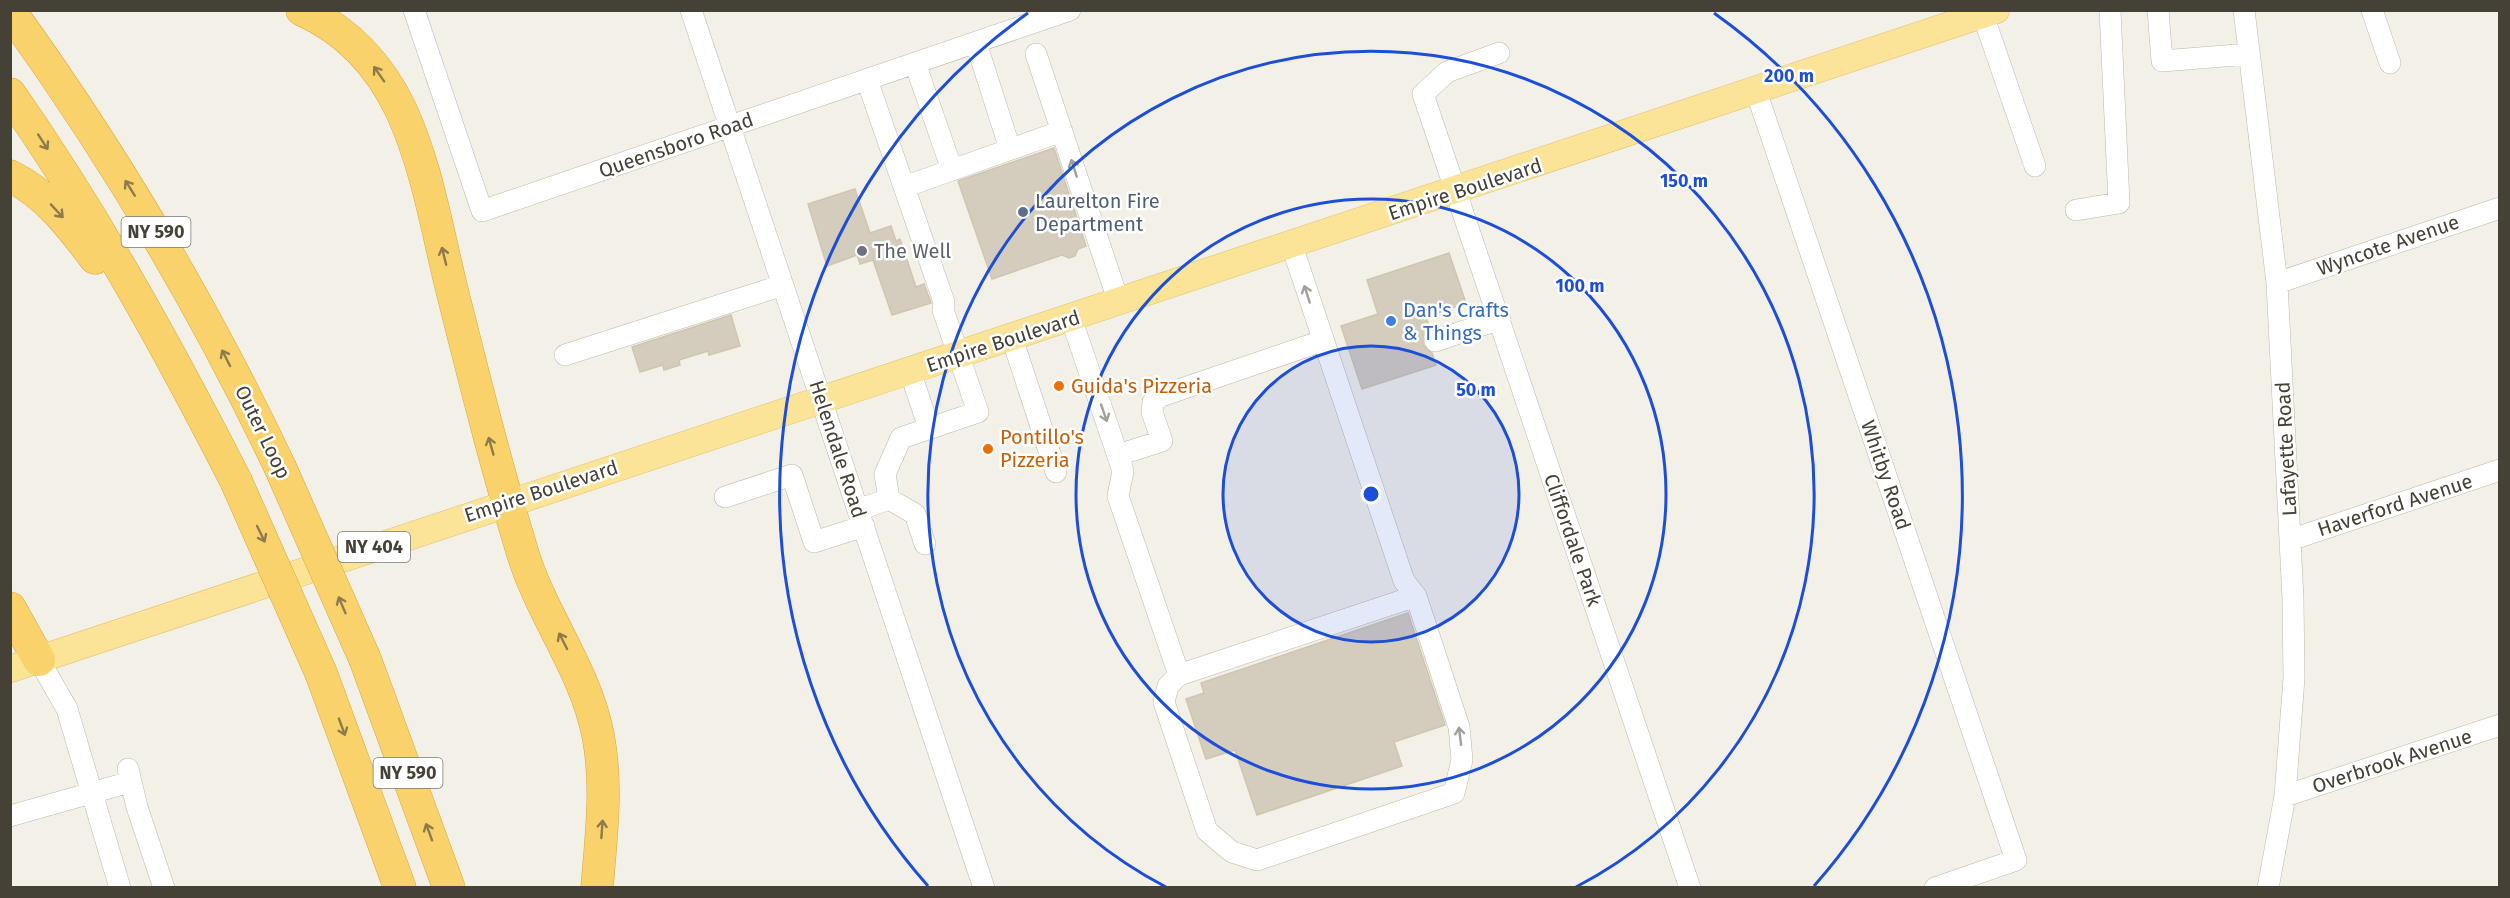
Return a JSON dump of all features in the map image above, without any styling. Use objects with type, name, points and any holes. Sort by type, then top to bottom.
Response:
[{"type":"highway","points":[[302,10],[328,24],[354,45],[380,76],[401,111],[425,180],[485,423],[508,502],[532,578],[574,664],[595,722],[601,757],[603,797],[597,888]]},
{"type":"highway","name":"Outer Loop","points":[[10,11],[82,114],[154,228],[224,354],[280,466],[365,659],[449,888]]},
{"type":"highway","name":"NY 590","points":[[10,94],[114,256],[184,380],[236,481],[275,563],[321,673],[400,888]]},
{"type":"highway","points":[[10,176],[30,187],[56,208],[100,264],[159,351],[236,481]]},
{"type":"highway","points":[[10,608],[25,664]]},
{"type":"main road","name":"Empire Boulevard","points":[[25,664],[508,502],[1457,192],[1981,13]]},
{"type":"street","name":"Queensboro Road","points":[[414,10],[482,211],[1070,10]]},
{"type":"street","name":"Helendale Road","points":[[691,10],[984,888]]},
{"type":"street","points":[[2076,210],[2119,203],[2110,10]]},
{"type":"street","points":[[2158,10],[2162,61],[2249,54]]},
{"type":"street","name":"Lafayette Road","points":[[2244,10],[2277,283],[2290,540],[2294,678],[2285,796],[2268,888]]},
{"type":"street","points":[[2372,10],[2390,63]]},
{"type":"street","points":[[1981,13],[2035,166]]},
{"type":"street","points":[[976,43],[1010,150]]},
{"type":"street","name":"Cliffordale Park","points":[[1499,52],[1447,72],[1423,94],[1690,888]]},
{"type":"street","points":[[1036,54],[1119,303]]},
{"type":"street","points":[[915,63],[952,170]]},
{"type":"street","points":[[867,80],[944,302],[943,310],[978,412],[901,438],[885,474],[889,500]]},
{"type":"street","name":"Whitby Road","points":[[1756,91],[2016,860],[1935,888]]},
{"type":"street","points":[[904,186],[1062,131]]},
{"type":"street","name":"Wyncote Avenue","points":[[2277,283],[2499,208]]},
{"type":"street","points":[[1292,246],[1404,581],[1416,596],[1459,727],[1462,760],[1454,793],[1257,860],[1232,852],[1207,831],[1164,702],[1168,687],[1179,675],[1416,596]]},
{"type":"street","points":[[565,355],[783,285]]},
{"type":"street","points":[[1071,318],[1123,471],[1118,496],[1179,675]]},
{"type":"street","points":[[1435,340],[1500,319]]},
{"type":"street","points":[[1012,338],[1056,472]]},
{"type":"street","points":[[1118,455],[1162,441],[1152,412],[1153,402],[1161,396],[1322,341]]},
{"type":"street","points":[[910,371],[929,428]]},
{"type":"street","name":"Haverford Avenue","points":[[2290,540],[2499,470]]},
{"type":"street","points":[[725,497],[792,475],[814,542],[861,518],[889,500]]},
{"type":"street","points":[[889,500],[915,514],[925,544]]},
{"type":"street","points":[[25,664],[67,709],[120,888]]},
{"type":"street","name":"Overbrook Avenue","points":[[2285,796],[2499,725]]},
{"type":"street","points":[[10,816],[93,793],[129,775],[164,888]]},
{"type":"building","name":"Laurelton Fire Department","points":[[1054,148],[1086,246],[1078,249],[1075,256],[1069,258],[1062,255],[992,279],[958,181]]},
{"type":"building","name":"The Well","points":[[855,189],[870,233],[891,226],[896,241],[900,239],[916,287],[924,284],[931,303],[892,315],[873,260],[860,264],[857,255],[827,266],[808,204]]},
{"type":"building","name":"Dan's Crafts & Things","points":[[1449,253],[1466,303],[1426,317],[1430,329],[1426,330],[1423,345],[1432,353],[1436,365],[1362,389],[1341,326],[1378,314],[1367,280]]},
{"type":"building","points":[[731,315],[740,346],[709,355],[708,351],[679,360],[680,365],[664,370],[663,365],[640,372],[632,347]]},
{"type":"building","points":[[1408,613],[1445,725],[1394,742],[1402,766],[1257,815],[1235,750],[1206,759],[1186,699],[1204,693],[1201,683]]},
{"type":"place","name":"Laurelton Fire Department","points":[[1023,212]]},
{"type":"place","name":"The Well","points":[[862,251]]},
{"type":"place","name":"Dan's Crafts & Things","points":[[1391,321]]},
{"type":"place","name":"Guida's Pizzeria","points":[[1059,386]]},
{"type":"place","name":"Pontillo's Pizzeria","points":[[988,449]]}]
